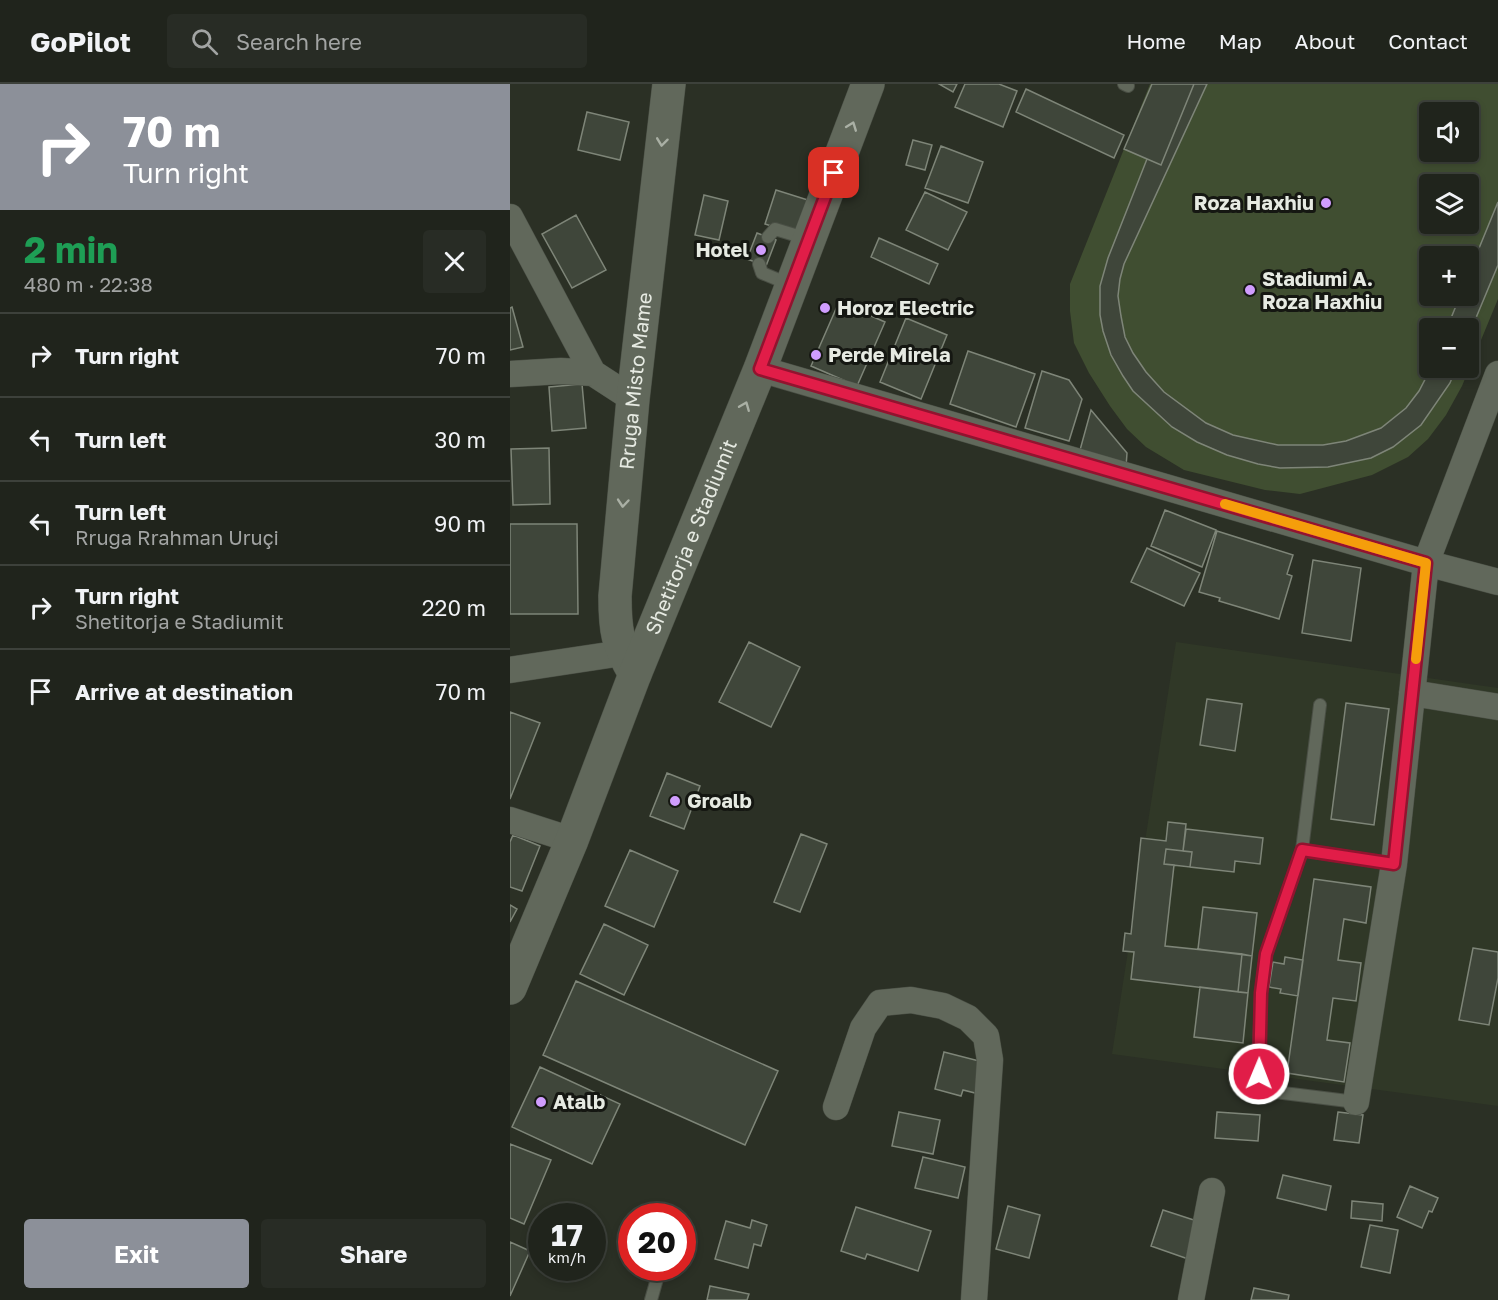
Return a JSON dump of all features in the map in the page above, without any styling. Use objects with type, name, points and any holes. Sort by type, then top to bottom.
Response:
[{"type":"main road","name":"Rruga Misto Mame","points":[[629,664],[615,627],[615,596],[633,399],[669,84]]},
{"type":"main road","name":"Shetitorja e Stadiumit","points":[[510,988],[572,840],[629,664],[760,369],[868,84]]},
{"type":"street","points":[[510,217],[593,373],[633,399]]},
{"type":"street","points":[[760,369],[1498,582]]},
{"type":"street","points":[[510,374],[561,371],[593,373]]},
{"type":"street","points":[[1356,1102],[1394,864],[1426,563],[1498,374]]},
{"type":"street","points":[[510,670],[629,664]]},
{"type":"street","points":[[1412,693],[1498,707]]},
{"type":"street","points":[[510,820],[572,840]]},
{"type":"street","points":[[836,1107],[863,1028],[880,1003],[911,1000],[943,1006],[968,1018],[986,1036],[990,1060],[974,1300]]},
{"type":"street","points":[[1191,1300],[1212,1191]]},
{"type":"lane","points":[[768,237],[775,229],[809,239]]},
{"type":"lane","points":[[759,264],[762,273],[792,285]]},
{"type":"lane","points":[[1320,705],[1302,850],[1266,954],[1261,993],[1258,1081],[1267,1089],[1275,1092],[1356,1102]]},
{"type":"lane","points":[[1302,850],[1394,864]]},
{"type":"lane","points":[[651,1300],[656,1281]]},
{"type":"shaded area","name":"Stadiumi A. Roza Haxhiu","points":[[1150,84],[1498,84],[1498,299],[1479,345],[1479,318],[1419,318],[1419,378],[1465,378],[1446,415],[1428,439],[1408,457],[1372,475],[1300,494],[1265,490],[1184,470],[1146,447],[1127,429],[1110,406],[1089,373],[1074,343],[1070,311],[1070,284]]},
{"type":"shaded area","points":[[1176,642],[1498,688],[1498,1106],[1112,1054]]},
{"type":"building","points":[[939,84],[957,84],[953,92]]},
{"type":"building","points":[[965,84],[999,84],[1017,91],[1003,127],[955,107]]},
{"type":"building","points":[[1152,84],[1194,84],[1161,165],[1124,149]]},
{"type":"building","points":[[1152,84],[1207,84],[1124,264],[1120,279],[1118,296],[1125,337],[1146,372],[1164,392],[1206,423],[1233,435],[1278,445],[1323,445],[1346,441],[1381,428],[1406,408],[1426,378],[1452,378],[1421,425],[1393,447],[1371,458],[1328,467],[1280,468],[1227,455],[1197,442],[1172,427],[1133,391],[1111,355],[1100,315],[1100,286],[1108,258],[1147,159],[1124,149]]},
{"type":"building","points":[[1026,89],[1124,135],[1114,158],[1016,112]]},
{"type":"building","points":[[587,112],[629,122],[620,160],[578,150]]},
{"type":"building","points":[[913,140],[932,145],[925,170],[906,165]]},
{"type":"building","points":[[941,146],[983,162],[968,203],[925,188]]},
{"type":"building","points":[[776,190],[811,201],[800,235],[765,224]]},
{"type":"building","points":[[925,192],[967,212],[948,250],[906,230]]},
{"type":"building","points":[[704,195],[728,201],[719,240],[695,235]]},
{"type":"building","points":[[1498,202],[1498,265],[1476,318],[1451,318],[1456,306],[1479,306],[1479,248]]},
{"type":"building","points":[[576,215],[606,270],[572,288],[542,234]]},
{"type":"building","name":"Hotel","points":[[757,233],[776,240],[766,266],[747,259]]},
{"type":"building","points":[[879,238],[938,264],[929,284],[871,257]]},
{"type":"building","points":[[839,302],[885,322],[857,386],[811,366]]},
{"type":"building","points":[[512,307],[523,347],[510,350],[510,308]]},
{"type":"building","points":[[906,318],[947,335],[921,399],[880,382]]},
{"type":"building","points":[[968,351],[1035,374],[1016,427],[950,404]]},
{"type":"building","points":[[1042,371],[1069,380],[1082,399],[1069,441],[1025,428]]},
{"type":"building","points":[[582,384],[586,428],[552,431],[549,387]]},
{"type":"building","points":[[1091,410],[1127,453],[1126,467],[1080,450]]},
{"type":"building","points":[[549,448],[550,504],[513,505],[511,449]]},
{"type":"building","points":[[1165,510],[1216,530],[1202,567],[1151,546]]},
{"type":"building","points":[[510,524],[577,524],[578,614],[510,614]]},
{"type":"building","points":[[1217,531],[1293,555],[1287,574],[1292,576],[1279,619],[1219,601],[1220,598],[1199,592]]},
{"type":"building","points":[[1147,548],[1200,573],[1184,606],[1131,582]]},
{"type":"building","points":[[1313,560],[1361,568],[1351,641],[1302,633]]},
{"type":"building","points":[[749,642],[800,667],[771,727],[719,702]]},
{"type":"building","points":[[1207,699],[1242,704],[1235,751],[1200,745]]},
{"type":"building","points":[[1346,703],[1389,709],[1374,825],[1331,819]]},
{"type":"building","points":[[510,712],[540,723],[510,799]]},
{"type":"building","name":"Groalb","points":[[667,773],[700,786],[684,829],[650,816]]},
{"type":"building","points":[[1168,822],[1186,824],[1183,851],[1166,849],[1164,864],[1174,865],[1165,946],[1242,954],[1238,992],[1131,979],[1134,952],[1123,951],[1125,933],[1131,934],[1141,838],[1166,841]]},
{"type":"building","points":[[1186,829],[1263,838],[1260,864],[1235,861],[1234,872],[1190,867],[1192,852],[1183,851]]},
{"type":"building","points":[[801,834],[827,844],[800,912],[774,902]]},
{"type":"building","points":[[513,835],[540,846],[522,891],[510,887],[510,842]]},
{"type":"building","points":[[1166,849],[1192,852],[1190,867],[1164,864]]},
{"type":"building","points":[[630,850],[678,871],[654,927],[605,906]]},
{"type":"building","points":[[1314,879],[1371,887],[1366,923],[1344,919],[1338,960],[1361,963],[1356,1001],[1333,998],[1327,1040],[1350,1043],[1344,1082],[1287,1073]]},
{"type":"building","points":[[510,905],[517,909],[510,922]]},
{"type":"building","points":[[1203,907],[1257,913],[1252,956],[1198,949]]},
{"type":"building","points":[[604,924],[648,945],[624,995],[580,974]]},
{"type":"building","points":[[1473,948],[1498,952],[1498,978],[1489,1025],[1459,1020]]},
{"type":"building","points":[[1242,954],[1252,956],[1248,993],[1238,992]]},
{"type":"building","points":[[1285,957],[1303,960],[1298,996],[1280,993],[1281,989],[1269,987],[1273,962],[1284,964]]},
{"type":"building","points":[[576,981],[778,1071],[745,1145],[543,1055]]},
{"type":"building","points":[[1200,987],[1248,993],[1243,1043],[1194,1037]]},
{"type":"building","points":[[944,1052],[987,1063],[979,1094],[963,1090],[961,1096],[935,1089]]},
{"type":"building","points":[[540,1067],[620,1104],[592,1164],[512,1127]]},
{"type":"building","points":[[899,1112],[940,1120],[933,1154],[892,1146]]},
{"type":"building","points":[[1217,1112],[1260,1115],[1258,1141],[1215,1138]]},
{"type":"building","points":[[1338,1112],[1363,1115],[1359,1143],[1334,1140]]},
{"type":"building","points":[[510,1144],[551,1160],[533,1203],[528,1203],[528,1215],[524,1224],[510,1218]]},
{"type":"building","points":[[923,1157],[965,1167],[958,1198],[915,1188]]},
{"type":"building","points":[[1283,1175],[1331,1186],[1326,1210],[1277,1198]]},
{"type":"building","points":[[1410,1186],[1438,1198],[1432,1212],[1429,1211],[1422,1228],[1397,1217]]},
{"type":"building","points":[[1352,1201],[1383,1204],[1382,1221],[1351,1218]]},
{"type":"building","points":[[1008,1206],[1040,1215],[1029,1258],[996,1249]]},
{"type":"building","points":[[856,1207],[931,1231],[918,1271],[867,1254],[865,1259],[841,1251]]},
{"type":"building","points":[[1163,1210],[1203,1223],[1191,1260],[1151,1246]]},
{"type":"building","points":[[752,1220],[767,1225],[761,1246],[754,1244],[748,1268],[715,1259],[726,1221],[750,1228]]},
{"type":"building","points":[[1370,1225],[1398,1230],[1390,1273],[1361,1267]]},
{"type":"building","points":[[510,1242],[528,1250],[528,1256],[510,1296]]},
{"type":"building","points":[[710,1286],[749,1294],[747,1300],[707,1300]]},
{"type":"building","points":[[1254,1288],[1289,1295],[1288,1300],[1251,1300]]},
{"type":"slow traffic","points":[[1225,504],[1426,563],[1416,659]]},
{"type":"place","name":"Roza Haxhiu","points":[[1326,203]]},
{"type":"place","name":"Hotel","points":[[761,250]]},
{"type":"place","name":"Stadiumi A. Roza Haxhiu","points":[[1250,290]]},
{"type":"place","name":"Horoz Electric","points":[[825,308]]},
{"type":"place","name":"Perde Mirela","points":[[816,355]]},
{"type":"place","name":"Groalb","points":[[675,801]]},
{"type":"place","name":"Atalb","points":[[541,1102]]},
{"type":"route","points":[[834,173],[760,369],[1426,563],[1394,864],[1302,850],[1266,954],[1261,993],[1259,1074]]}]
